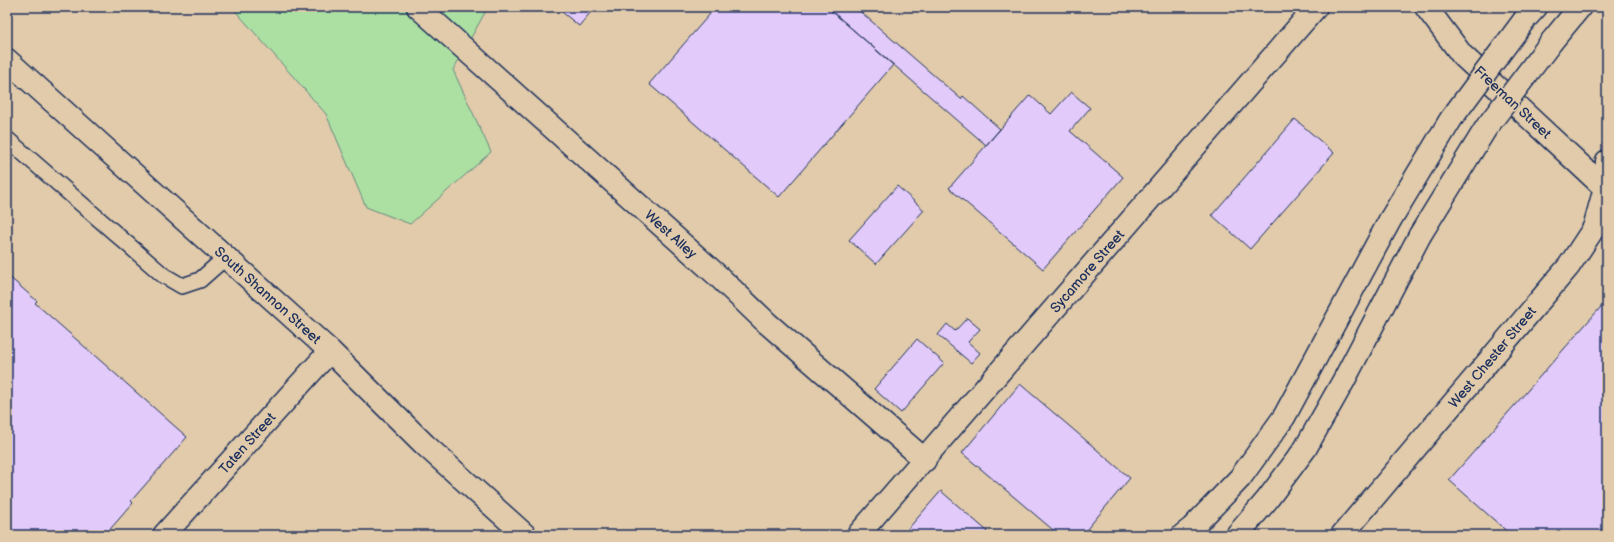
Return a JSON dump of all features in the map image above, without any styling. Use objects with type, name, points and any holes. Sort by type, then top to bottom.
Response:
[{"type":"main road","name":"West Alley","points":[[418,7],[718,276],[767,323],[925,460]]},
{"type":"main road","name":"Sycamore Street","points":[[858,535],[925,460],[1059,302],[1316,7]]},
{"type":"main road","name":"Freeman Street","points":[[1426,7],[1462,55],[1606,189]]},
{"type":"main road","points":[[1237,535],[1267,500],[1305,449],[1344,380],[1420,235],[1486,128],[1552,41],[1580,7]]},
{"type":"main road","points":[[1183,535],[1192,528],[1240,478],[1284,417],[1390,220],[1451,119],[1531,13]]},
{"type":"main road","name":"South Shannon Street","points":[[7,60],[330,351],[425,445],[525,535]]},
{"type":"main road","name":"West Chester Street","points":[[1342,535],[1569,266],[1594,228],[1606,189],[1607,161]]},
{"type":"main road","name":"Taten Street","points":[[164,535],[330,351]]},
{"type":"lane","points":[[7,139],[163,275],[182,286],[200,280],[226,257]]},
{"type":"green space","points":[[232,7],[488,7],[453,70],[491,152],[410,224],[366,207],[326,114]]},
{"type":"building","points":[[556,7],[595,7],[579,26]]},
{"type":"building","points":[[716,7],[827,7],[893,65],[779,197],[649,84]]},
{"type":"building","points":[[827,7],[855,7],[961,99],[963,96],[1000,129],[986,145]]},
{"type":"building","points":[[1071,92],[1090,108],[1070,131],[1123,177],[1043,269],[949,188],[1030,95],[1051,114]]},
{"type":"building","points":[[1295,119],[1334,153],[1250,249],[1212,215]]},
{"type":"building","points":[[897,186],[924,210],[876,264],[849,240]]},
{"type":"building","points":[[7,275],[37,301],[35,303],[187,437],[131,501],[133,503],[105,535],[7,535]]},
{"type":"building","points":[[1607,300],[1607,535],[1511,535],[1449,480]]},
{"type":"building","points":[[967,318],[980,329],[968,342],[980,353],[971,363],[938,335],[947,324],[955,331]]},
{"type":"building","points":[[917,339],[944,363],[901,413],[874,389]]},
{"type":"building","points":[[1020,384],[1130,478],[1082,535],[1059,535],[962,453]]},
{"type":"building","points":[[941,491],[987,531],[983,535],[913,535],[907,530]]}]
